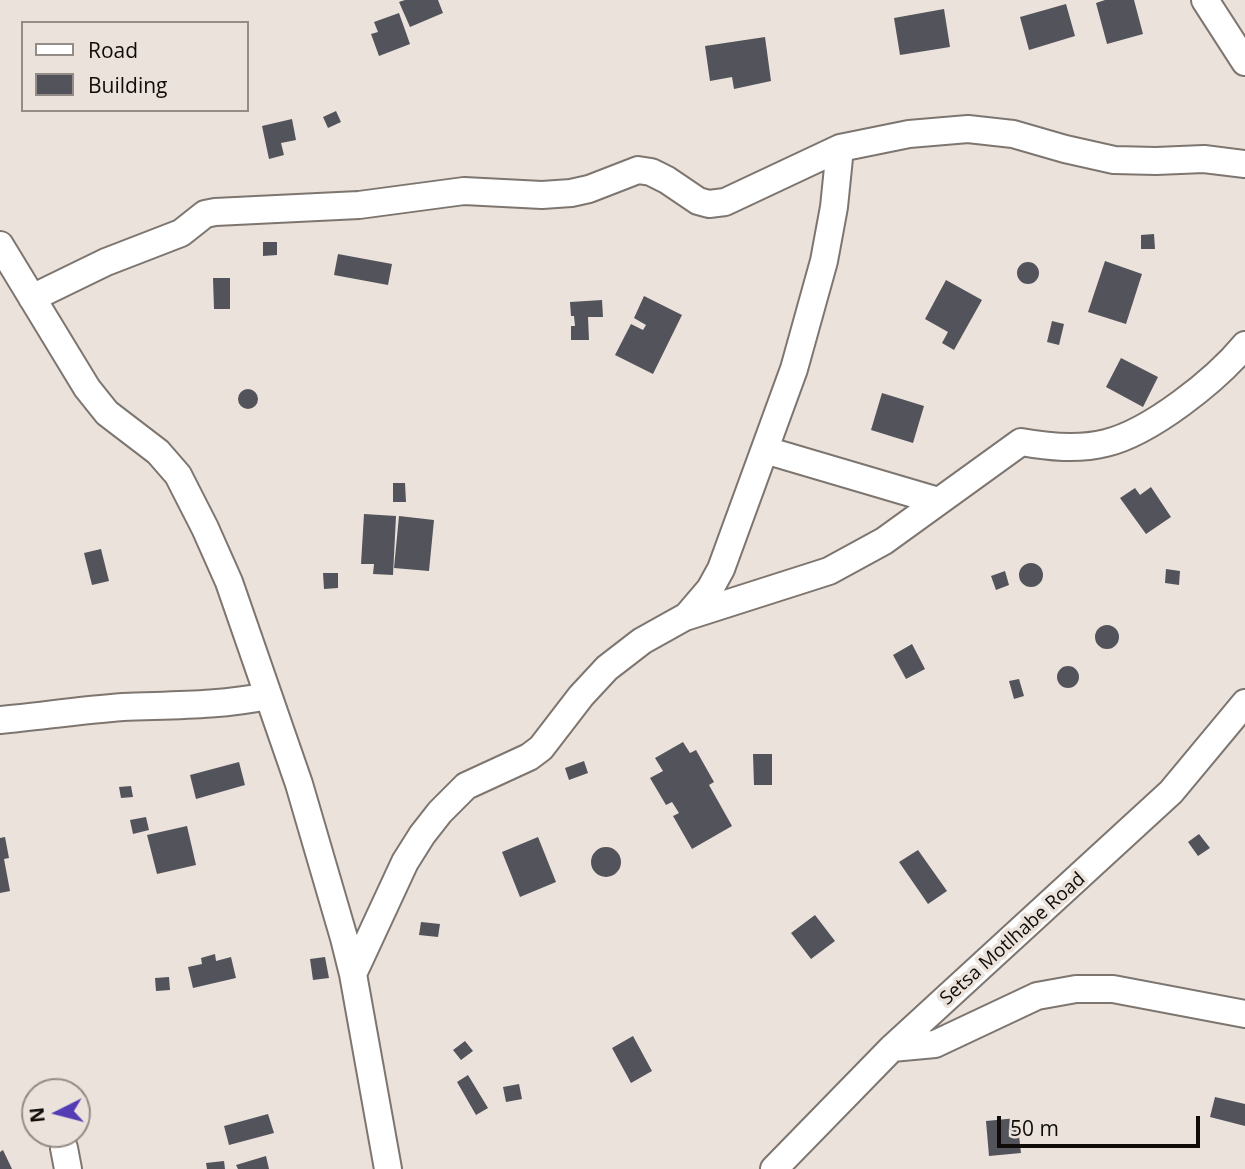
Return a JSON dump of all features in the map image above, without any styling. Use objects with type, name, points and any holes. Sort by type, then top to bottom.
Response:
[{"type":"street","points":[[1205,0],[1245,62]]},
{"type":"street","points":[[32,298],[106,262],[181,233],[205,214],[215,212],[359,205],[464,191],[542,195],[571,193],[638,170],[651,172],[698,201],[709,204],[725,202],[840,148],[909,134],[968,129],[1013,134],[1114,160],[1204,159],[1245,164]]},
{"type":"street","points":[[685,617],[710,589],[721,569],[794,369],[824,261],[834,207],[840,148]]},
{"type":"street","points":[[0,244],[87,388],[107,412],[158,452],[178,475],[229,582],[311,822],[353,974],[388,1169]]},
{"type":"street","points":[[353,974],[405,862],[440,813],[466,786],[529,757],[541,748],[581,696],[607,668],[642,641],[685,617],[829,571],[884,541],[1021,442],[1056,448],[1107,443],[1145,427],[1225,368],[1245,345]]},
{"type":"street","points":[[765,450],[938,502]]},
{"type":"street","points":[[0,720],[125,707],[247,700],[267,695]]},
{"type":"street","name":"Setsa Motlhabe Road","points":[[774,1169],[892,1048],[1171,792],[1245,703]]},
{"type":"street","points":[[892,1048],[935,1044],[1037,996],[1076,989],[1112,989],[1245,1014]]},
{"type":"building","points":[[438,0],[443,13],[410,27],[399,2]]},
{"type":"building","points":[[1105,0],[1134,0],[1143,34],[1107,44],[1096,3]]},
{"type":"building","points":[[1066,4],[1075,36],[1029,50],[1020,17]]},
{"type":"building","points":[[944,9],[950,47],[900,55],[894,18]]},
{"type":"building","points":[[399,13],[410,44],[379,56],[371,34],[378,32],[374,22]]},
{"type":"building","points":[[765,37],[771,81],[734,89],[732,77],[710,81],[705,46]]},
{"type":"building","points":[[336,111],[341,122],[328,128],[323,117]]},
{"type":"building","points":[[292,119],[296,140],[281,143],[284,155],[269,159],[262,126]]},
{"type":"building","points":[[1154,234],[1155,249],[1141,249],[1141,235]]},
{"type":"building","points":[[263,242],[277,242],[277,255],[263,256]]},
{"type":"building","points":[[338,254],[392,264],[388,285],[334,275]]},
{"type":"building","points":[[1105,261],[1142,274],[1126,324],[1088,312]]},
{"type":"building","points":[[1028,262],[1036,265],[1039,273],[1036,281],[1028,284],[1020,281],[1017,273],[1020,265]]},
{"type":"building","points":[[213,278],[230,278],[230,309],[214,309]]},
{"type":"building","points":[[946,280],[982,300],[954,350],[942,343],[948,332],[925,319]]},
{"type":"building","points":[[644,296],[682,315],[653,374],[615,355],[631,324],[643,330],[646,325],[634,318]]},
{"type":"building","points":[[602,300],[603,317],[588,317],[589,340],[571,340],[571,326],[575,326],[570,302]]},
{"type":"building","points":[[1052,321],[1064,324],[1059,345],[1047,342]]},
{"type":"building","points":[[1121,358],[1158,377],[1143,407],[1106,387]]},
{"type":"building","points":[[244,389],[252,389],[258,399],[252,409],[244,409],[238,403],[238,395]]},
{"type":"building","points":[[882,393],[924,406],[913,443],[871,430]]},
{"type":"building","points":[[393,483],[405,483],[406,502],[393,502]]},
{"type":"building","points":[[1151,487],[1171,517],[1146,534],[1120,498],[1135,488],[1140,495]]},
{"type":"building","points":[[364,514],[396,516],[393,575],[373,574],[374,564],[361,564]]},
{"type":"building","points":[[399,516],[434,520],[429,571],[394,568]]},
{"type":"building","points":[[101,549],[109,581],[92,585],[84,553]]},
{"type":"building","points":[[1031,563],[1042,570],[1043,575],[1036,586],[1031,587],[1020,580],[1019,575],[1026,564]]},
{"type":"building","points":[[1166,569],[1180,571],[1179,585],[1165,583]]},
{"type":"building","points":[[1005,571],[1009,585],[996,590],[991,576]]},
{"type":"building","points":[[323,573],[338,573],[338,588],[324,589]]},
{"type":"building","points":[[1107,625],[1116,628],[1119,637],[1116,646],[1107,649],[1098,646],[1095,637],[1098,628]]},
{"type":"building","points":[[912,644],[925,669],[906,679],[893,655]]},
{"type":"building","points":[[1068,666],[1076,669],[1079,677],[1076,685],[1068,688],[1060,685],[1057,677],[1060,669]]},
{"type":"building","points":[[1019,679],[1024,696],[1014,699],[1009,681]]},
{"type":"building","points":[[683,742],[690,753],[696,750],[714,782],[709,785],[732,826],[692,849],[673,816],[679,813],[672,802],[666,805],[650,778],[663,771],[655,758]]},
{"type":"building","points":[[753,754],[772,754],[772,785],[754,785]]},
{"type":"building","points":[[584,761],[588,773],[569,780],[565,768]]},
{"type":"building","points":[[239,762],[245,785],[196,799],[190,775]]},
{"type":"building","points":[[131,786],[133,797],[121,798],[119,787]]},
{"type":"building","points":[[146,817],[149,830],[133,834],[130,820]]},
{"type":"building","points":[[187,826],[196,865],[157,874],[147,835]]},
{"type":"building","points":[[1199,834],[1210,848],[1198,856],[1188,842]]},
{"type":"building","points":[[5,837],[9,858],[4,859],[10,891],[0,893],[0,838]]},
{"type":"building","points":[[538,837],[556,882],[520,897],[502,852]]},
{"type":"building","points":[[606,847],[617,851],[621,862],[617,873],[606,877],[595,873],[591,862],[595,851]]},
{"type":"building","points":[[918,850],[947,891],[928,904],[899,862]]},
{"type":"building","points":[[815,915],[835,941],[811,959],[791,933]]},
{"type":"building","points":[[421,922],[440,924],[438,937],[419,935]]},
{"type":"building","points":[[215,954],[216,961],[231,957],[236,978],[193,988],[188,967],[202,964],[201,958]]},
{"type":"building","points":[[325,957],[329,978],[313,980],[310,959]]},
{"type":"building","points":[[169,977],[170,990],[156,991],[155,978]]},
{"type":"building","points":[[633,1036],[652,1071],[631,1083],[612,1048]]},
{"type":"building","points":[[465,1041],[473,1051],[461,1060],[453,1050]]},
{"type":"building","points":[[468,1075],[488,1108],[476,1115],[457,1082]]},
{"type":"building","points":[[519,1084],[522,1099],[506,1102],[503,1087]]},
{"type":"building","points":[[1215,1097],[1245,1104],[1245,1126],[1210,1117]]},
{"type":"building","points":[[268,1114],[274,1133],[229,1145],[224,1126]]},
{"type":"building","points":[[1017,1118],[1021,1153],[989,1156],[986,1121]]},
{"type":"building","points":[[3,1150],[12,1169],[0,1169],[0,1152]]},
{"type":"building","points":[[266,1156],[269,1169],[238,1169],[236,1165]]},
{"type":"building","points":[[224,1161],[225,1169],[207,1169],[206,1163]]}]
